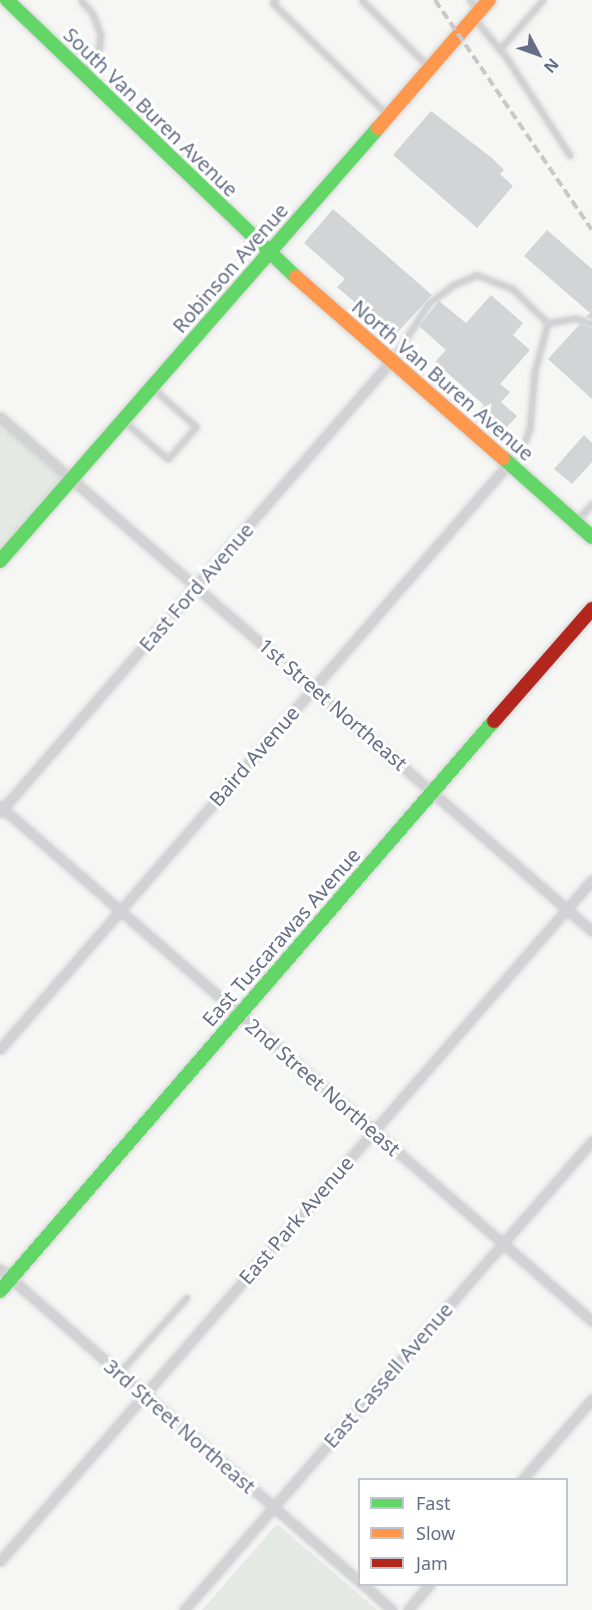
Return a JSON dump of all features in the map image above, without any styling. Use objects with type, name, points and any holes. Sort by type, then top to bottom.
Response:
[{"type":"street","name":"South Van Buren Avenue","points":[[8,0],[268,252]]},
{"type":"street","name":"Robinson Avenue","points":[[0,561],[388,115],[474,10],[489,0]]},
{"type":"street","name":"North Van Buren Avenue","points":[[268,252],[592,537]]},
{"type":"street","name":"East Ford Avenue","points":[[1,809],[391,361]]},
{"type":"street","name":"1st Street Northeast","points":[[0,417],[434,791],[592,931]]},
{"type":"street","name":"Baird Avenue","points":[[0,1049],[509,463]]},
{"type":"street","name":"East Tuscarawas Avenue","points":[[0,1291],[5,1274],[240,1014],[592,609]]},
{"type":"street","name":"2nd Street Northeast","points":[[1,809],[592,1321]]},
{"type":"street","name":"East Park Avenue","points":[[0,1561],[592,880]]},
{"type":"street","name":"East Cassell Avenue","points":[[184,1610],[592,1141]]},
{"type":"street","name":"3rd Street Northeast","points":[[5,1274],[358,1580]]},
{"type":"street","points":[[523,1478],[592,1399]]},
{"type":"street","name":"3rd Street Northeast","points":[[364,1586],[392,1610]]},
{"type":"street","points":[[408,1610],[428,1586]]},
{"type":"lane","points":[[81,0],[93,14],[100,35],[99,51],[83,74]]},
{"type":"lane","points":[[276,0],[273,3],[388,115]]},
{"type":"lane","points":[[362,0],[429,67]]},
{"type":"lane","points":[[500,50],[543,0]]},
{"type":"lane","points":[[474,10],[570,154]]},
{"type":"lane","points":[[391,361],[428,304],[453,285],[477,275],[513,289],[548,323]]},
{"type":"lane","points":[[548,323],[575,318],[592,324]]},
{"type":"lane","points":[[509,463],[525,442],[530,429],[535,372],[548,323]]},
{"type":"lane","points":[[123,420],[168,459],[196,427],[152,387]]},
{"type":"lane","points":[[575,522],[591,508]]},
{"type":"lane","points":[[119,1373],[186,1298]]},
{"type":"shaded area","points":[[0,417],[73,478],[0,561]]},
{"type":"shaded area","points":[[277,1524],[377,1610],[202,1610]]},
{"type":"building","points":[[431,111],[492,158],[504,170],[500,174],[513,186],[477,228],[393,155]]},
{"type":"building","points":[[333,209],[432,295],[394,336],[337,287],[345,279],[304,243]]},
{"type":"building","points":[[547,230],[592,269],[592,319],[586,317],[590,313],[524,256]]},
{"type":"building","points":[[491,295],[523,323],[513,335],[530,350],[500,384],[510,392],[501,402],[517,416],[503,431],[479,410],[484,405],[435,362],[446,350],[419,326],[439,301],[466,323]]},
{"type":"building","points":[[580,324],[592,328],[592,399],[548,359]]},
{"type":"building","points":[[584,435],[592,443],[592,462],[572,484],[554,469]]},
{"type":"railway","points":[[435,0],[592,230]]},
{"type":"traffic: fast","points":[[7,0],[296,277]]},
{"type":"traffic: fast","points":[[0,561],[378,128]]},
{"type":"traffic: fast","points":[[503,458],[592,537]]},
{"type":"traffic: fast","points":[[0,1291],[494,721]]},
{"type":"traffic: slow","points":[[378,128],[489,0]]},
{"type":"traffic: slow","points":[[296,277],[503,458]]},
{"type":"traffic: jam","points":[[494,721],[592,609]]}]
